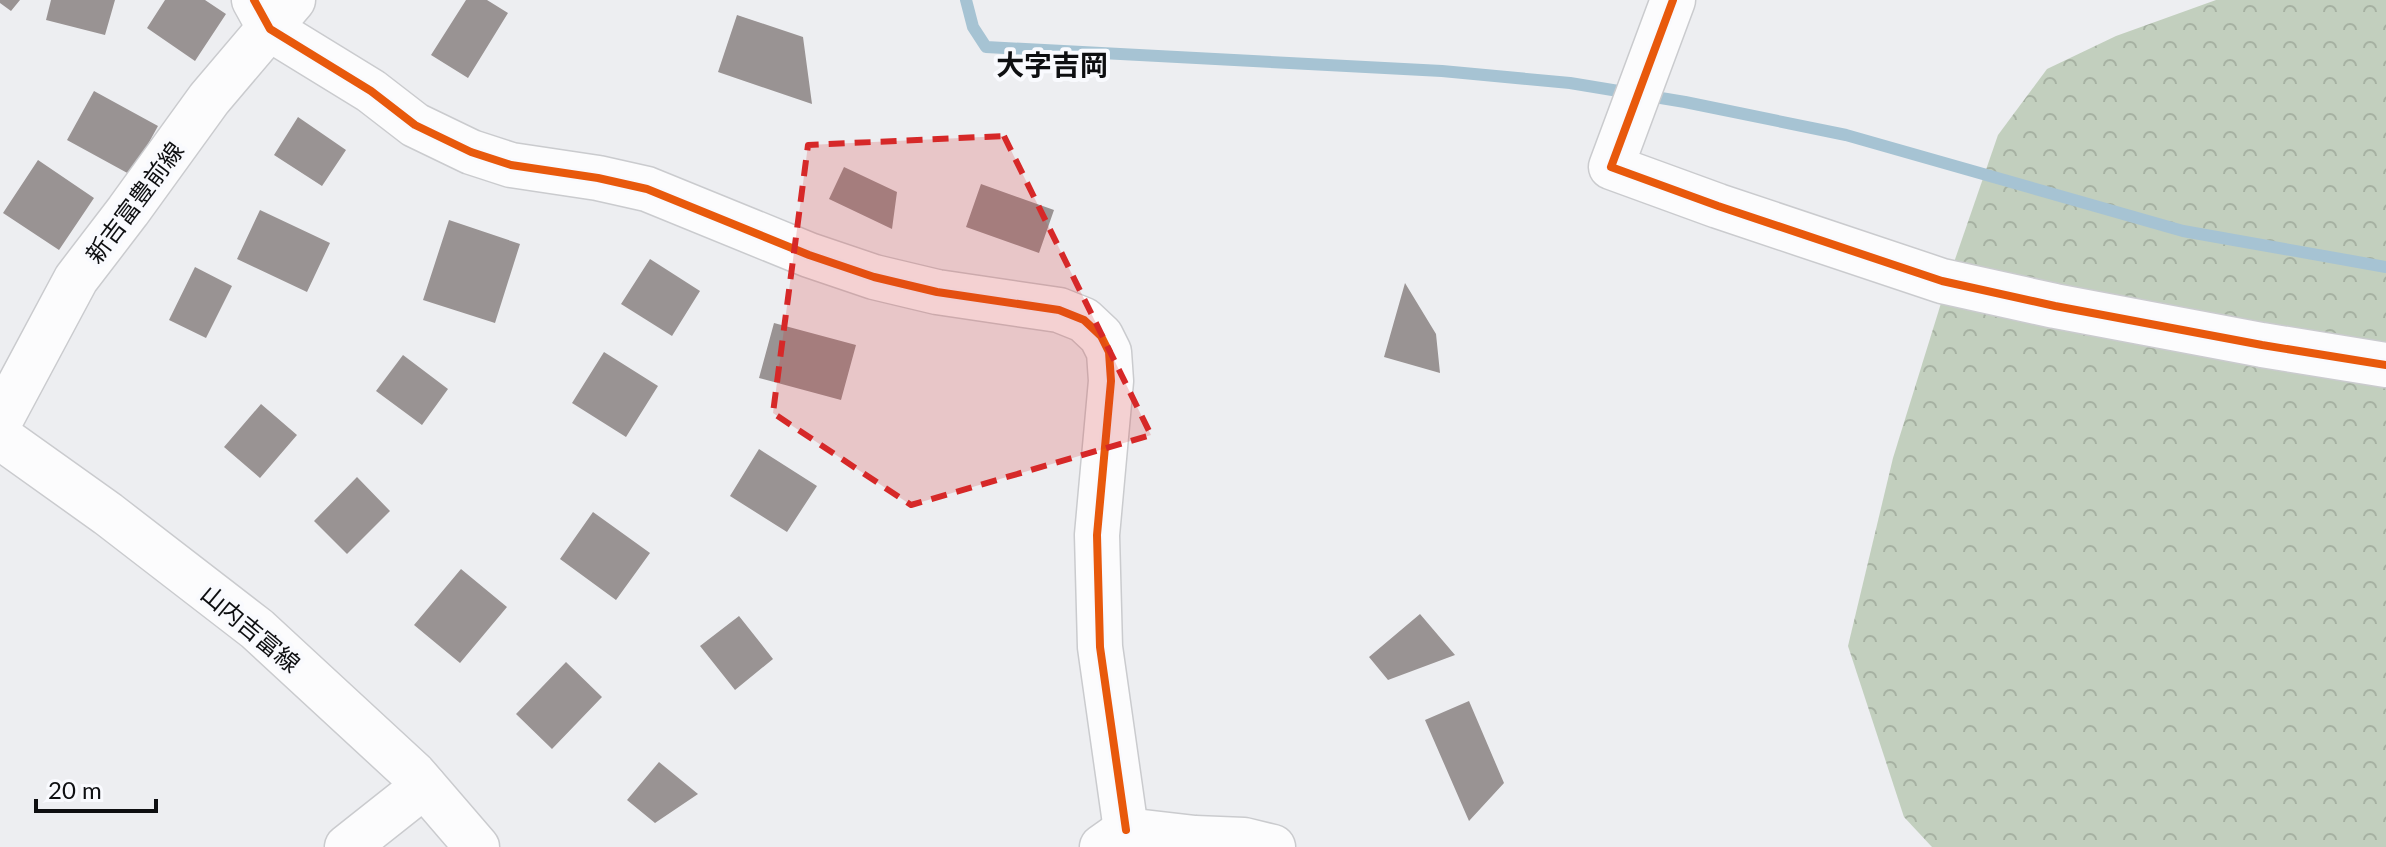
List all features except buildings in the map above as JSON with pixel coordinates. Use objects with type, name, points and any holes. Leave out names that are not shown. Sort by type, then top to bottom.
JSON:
[{"type":"street","points":[[1673,0],[1611,167],[1942,281],[2174,329],[2386,365]]},
{"type":"street","points":[[273,10],[415,125],[471,152],[511,165],[647,189],[809,255],[874,277],[937,292],[1059,310],[1084,320],[1101,336],[1109,352],[1111,381],[1097,535],[1100,647],[1114,838],[1244,840],[1273,847]]},
{"type":"street","name":"新吉富豊前線","points":[[0,421],[76,279],[273,10]]},
{"type":"street","name":"山内吉富線","points":[[0,437],[108,514],[257,629],[414,774],[477,847]]},
{"type":"street","points":[[347,847],[424,786]]},
{"type":"highlighted area","points":[[1004,136],[1151,435],[911,505],[773,413],[808,145]]},
{"type":"green space","points":[[2216,0],[2386,0],[2386,847],[1932,847],[1904,817],[1848,646],[1893,458],[1951,271],[1998,135],[2047,69],[2116,36]]},
{"type":"waterway","points":[[966,0],[973,27],[986,47],[1442,71],[1570,83],[1685,102],[1846,135],[2183,231],[2386,267]]},
{"type":"cycle path","points":[[254,0],[270,29],[371,91],[415,125],[471,152],[511,165],[647,189],[809,255],[874,277],[937,292],[1059,310],[1084,320],[1101,336],[1109,352],[1111,381],[1097,535],[1100,647],[1126,830]]},
{"type":"cycle path","points":[[1673,0],[1611,167],[1942,281],[2055,306],[2386,365]]},
{"type":"district","name":"大字吉岡","points":[[1052,64]]}]
